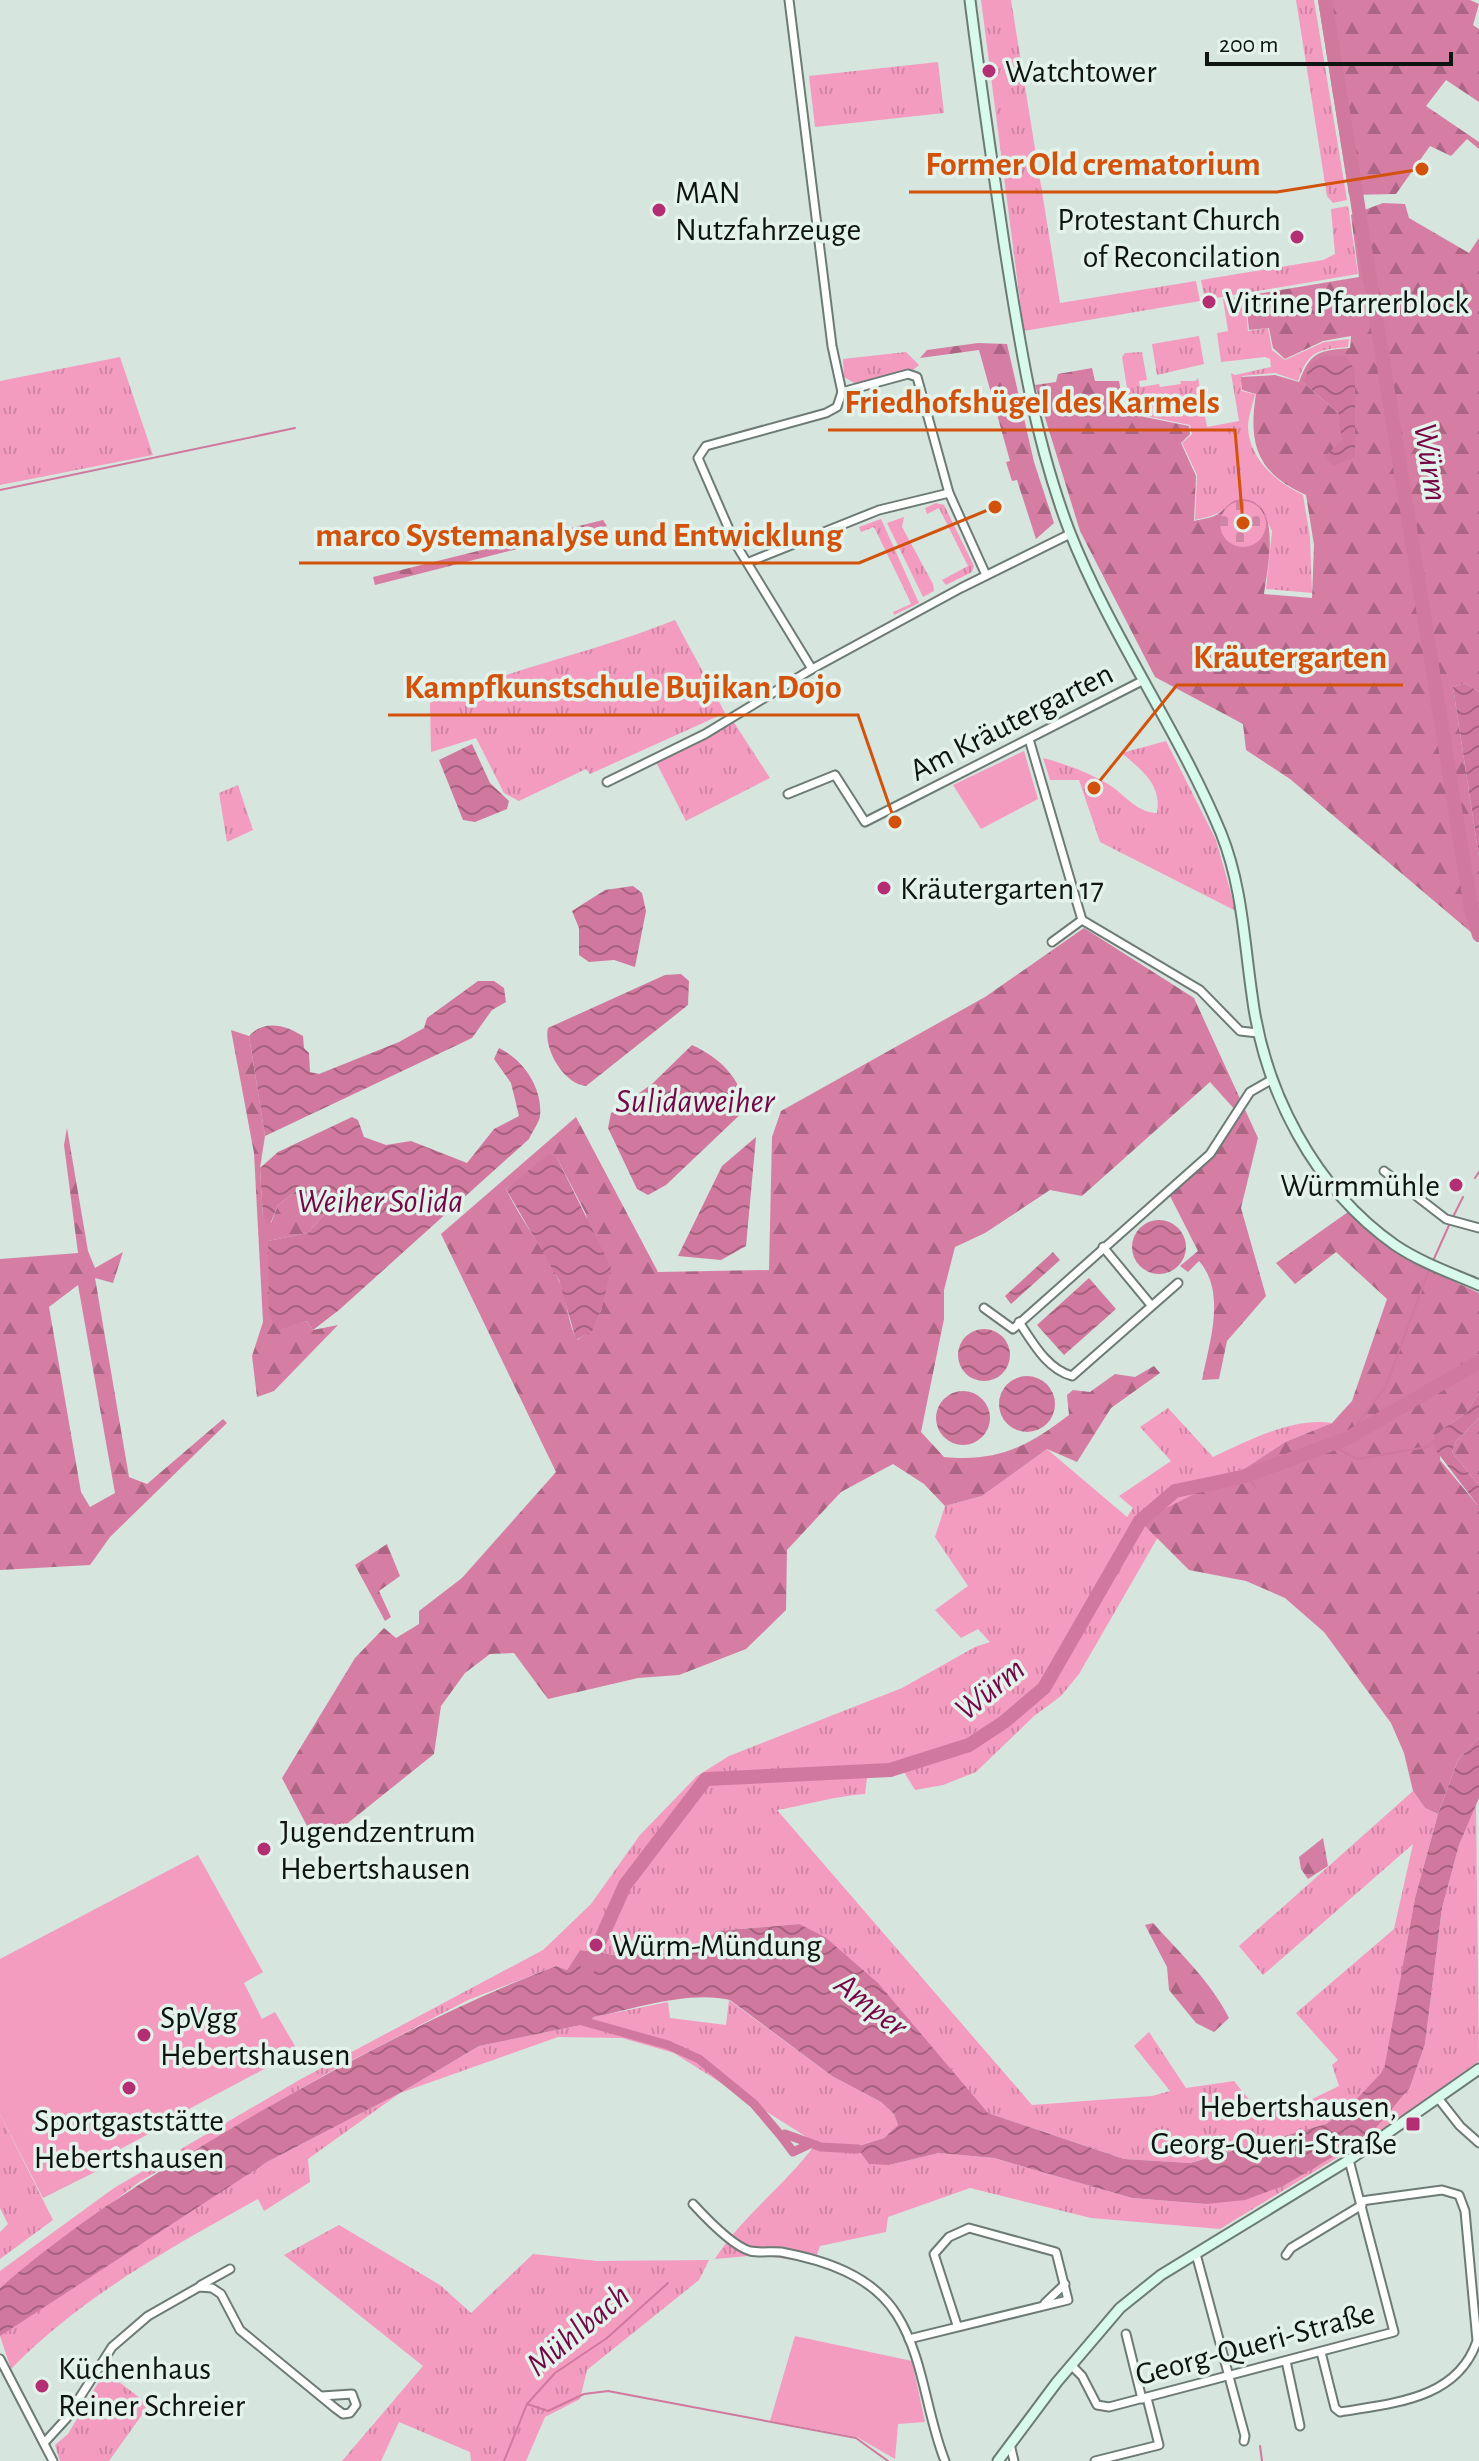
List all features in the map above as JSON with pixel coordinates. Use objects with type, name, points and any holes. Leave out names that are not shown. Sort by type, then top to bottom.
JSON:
[{"type":"main road","points":[[970,0],[1018,335],[1045,458],[1070,534],[1210,809],[1230,857],[1242,907],[1258,1033],[1271,1080],[1302,1141],[1352,1209],[1398,1247],[1479,1285]]},
{"type":"main road","points":[[998,2461],[1071,2365],[1120,2308],[1196,2254],[1349,2160],[1479,2069]]},
{"type":"street","points":[[789,0],[832,346],[842,392],[837,407],[826,413],[706,446],[700,451],[698,464],[722,519],[812,669]]},
{"type":"street","points":[[842,392],[908,374],[917,377],[949,493],[986,575]]},
{"type":"street","points":[[749,562],[862,516],[949,493]]},
{"type":"street","points":[[607,782],[705,734],[812,669],[986,575],[1070,534]]},
{"type":"street","name":"Am Kräutergarten","points":[[788,794],[835,775],[865,822],[1144,680]]},
{"type":"street","points":[[1029,739],[1082,920],[1200,990],[1240,1031],[1258,1033]]},
{"type":"street","points":[[1052,942],[1082,920]]},
{"type":"street","points":[[984,1308],[1013,1329],[1210,1154],[1250,1092],[1271,1080]]},
{"type":"street","points":[[1384,1171],[1446,1219],[1479,1228]]},
{"type":"street","points":[[1103,1247],[1151,1305]]},
{"type":"street","points":[[1019,1322],[1047,1359],[1060,1372],[1072,1376],[1178,1283]]},
{"type":"street","points":[[1438,2098],[1460,2126],[1479,2143]]},
{"type":"street","name":"Georg-Queri-Straße","points":[[1071,2365],[1082,2376],[1097,2405],[1109,2407],[1390,2335],[1396,2328],[1349,2160]]},
{"type":"street","points":[[1286,2255],[1291,2248],[1362,2203],[1442,2190],[1459,2195],[1465,2211],[1477,2341],[1458,2371],[1430,2394],[1340,2412],[1335,2408],[1321,2352]]},
{"type":"street","points":[[693,2204],[748,2250],[779,2252],[817,2261],[860,2278],[891,2306],[909,2339],[935,2436],[945,2461]]},
{"type":"street","points":[[909,2339],[1068,2300],[1059,2257],[1053,2250],[969,2228],[949,2237],[934,2254],[957,2325]]},
{"type":"street","points":[[1196,2254],[1244,2441]]},
{"type":"street","points":[[44,2443],[66,2419],[112,2347],[148,2316],[230,2269]]},
{"type":"street","points":[[1044,2305],[1065,2284]]},
{"type":"street","points":[[199,2287],[212,2288],[221,2294],[240,2330],[322,2396]]},
{"type":"street","points":[[1095,2461],[1159,2445],[1126,2334]]},
{"type":"street","points":[[0,2359],[53,2461]]},
{"type":"street","points":[[1286,2361],[1300,2426]]},
{"type":"street","points":[[1010,2444],[1014,2461]]},
{"type":"green space","points":[[981,0],[1011,0],[1060,303],[1196,281],[1200,301],[1024,331]]},
{"type":"green space","points":[[1296,0],[1314,0],[1347,200],[1333,203],[1327,196]]},
{"type":"green space","points":[[1318,0],[1470,0],[1479,4],[1473,25],[1479,29],[1479,102],[1446,80],[1426,106],[1479,142],[1479,149],[1467,139],[1451,156],[1430,146],[1396,194],[1349,195]]},
{"type":"green space","points":[[938,62],[944,113],[815,127],[809,76]]},
{"type":"green space","points":[[1383,203],[1405,204],[1409,218],[1469,253],[1479,238],[1479,692],[1465,683],[1453,687],[1479,857],[1479,939],[1290,779],[1246,750],[1243,724],[1155,677],[1080,531],[1035,385],[1056,382],[1058,374],[1092,368],[1095,381],[1119,381],[1125,413],[1189,426],[1190,434],[1181,443],[1196,476],[1194,521],[1216,515],[1236,500],[1256,503],[1264,512],[1270,539],[1264,594],[1312,598],[1314,545],[1306,495],[1276,477],[1260,455],[1254,428],[1256,394],[1242,390],[1241,377],[1275,375],[1299,382],[1312,358],[1330,350],[1350,348],[1351,336],[1323,341],[1285,359],[1273,348],[1269,328],[1249,330],[1247,311],[1232,298],[1359,277],[1351,215]],"holes":[[[1355,371],[1349,460],[1338,413],[1304,383]]]},
{"type":"green space","points":[[1348,206],[1358,274],[1205,300],[1201,280],[1323,260],[1335,254],[1331,209]]},
{"type":"green space","points":[[1231,298],[1246,311],[1248,331],[1268,328],[1272,350],[1285,360],[1324,342],[1349,339],[1348,347],[1321,351],[1310,357],[1298,381],[1275,373],[1242,376],[1241,391],[1255,394],[1248,427],[1253,449],[1274,477],[1303,495],[1310,537],[1312,593],[1266,589],[1272,531],[1258,504],[1234,501],[1216,514],[1195,520],[1197,475],[1182,443],[1192,434],[1190,425],[1131,413],[1122,357],[1125,353],[1142,352],[1147,380],[1139,381],[1140,387],[1181,384],[1180,381],[1195,381],[1198,378],[1207,427],[1239,421],[1231,373],[1235,375],[1271,367],[1270,359],[1265,357],[1221,362],[1217,333],[1228,331],[1223,299]]},
{"type":"green space","points":[[1199,336],[1204,364],[1157,375],[1152,344]]},
{"type":"green space","points":[[978,343],[1007,344],[1034,462],[1054,523],[1036,539],[1017,480],[1012,481],[1006,462],[1010,461],[979,350],[920,358],[927,350]]},
{"type":"green space","points":[[906,352],[919,365],[912,371],[856,384],[844,377],[843,359]]},
{"type":"green space","points":[[120,357],[153,455],[0,485],[0,381]]},
{"type":"green space","points":[[1243,501],[1259,508],[1266,524],[1259,540],[1243,547],[1227,540],[1220,524],[1227,508]]},
{"type":"green space","points":[[936,503],[944,505],[974,566],[972,572],[946,585],[942,580],[968,566],[939,508],[927,514],[925,508]]},
{"type":"green space","points":[[904,517],[902,527],[933,584],[934,591],[923,597],[887,523]]},
{"type":"green space","points":[[881,519],[919,603],[894,615],[893,612],[911,604],[874,527],[861,532],[859,527]]},
{"type":"green space","points":[[603,520],[607,526],[375,585],[373,577]]},
{"type":"green space","points":[[675,620],[725,713],[590,774],[586,769],[519,801],[504,793],[476,738],[431,752],[430,703],[490,680]]},
{"type":"green space","points":[[733,721],[770,778],[686,821],[655,760],[706,738]]},
{"type":"green space","points":[[1166,741],[1216,840],[1236,911],[1100,842],[1079,780],[1050,780],[1043,758],[1092,776],[1137,806],[1157,813],[1156,794],[1149,779],[1122,753]]},
{"type":"green space","points":[[1024,751],[1038,799],[981,829],[953,785]]},
{"type":"green space","points":[[238,785],[253,830],[227,842],[219,793]]},
{"type":"green space","points":[[1084,928],[1194,998],[1258,1138],[1241,1208],[1266,1296],[1227,1341],[1219,1379],[1202,1380],[1214,1319],[1212,1288],[1199,1261],[1188,1272],[1180,1266],[1198,1251],[1169,1194],[1210,1154],[1237,1112],[1210,1082],[1082,1196],[1050,1190],[985,1233],[955,1247],[944,1290],[944,1319],[921,1432],[944,1457],[980,1457],[1011,1450],[1039,1436],[1069,1415],[1067,1395],[1073,1390],[1090,1392],[1115,1374],[1135,1377],[1154,1366],[1160,1373],[1111,1408],[1077,1462],[1047,1449],[982,1496],[945,1506],[924,1484],[893,1464],[841,1492],[787,1550],[786,1610],[746,1649],[679,1675],[638,1678],[548,1699],[514,1653],[490,1654],[465,1673],[441,1706],[434,1754],[318,1847],[282,1778],[355,1658],[384,1628],[396,1638],[419,1624],[419,1611],[462,1578],[556,1472],[441,1234],[576,1117],[658,1272],[769,1270],[772,1137],[781,1111],[985,997]],"holes":[[[550,1154],[557,1158],[586,1214],[602,1308],[593,1329],[577,1340],[559,1281],[506,1189]]]},
{"type":"green space","points":[[231,1030],[249,1036],[265,1136],[260,1168],[263,1218],[271,1223],[278,1205],[296,1191],[319,1199],[324,1215],[308,1233],[268,1241],[278,1329],[307,1321],[313,1330],[338,1325],[274,1391],[257,1397],[252,1356],[263,1322],[254,1153]]},
{"type":"green space","points":[[67,1128],[88,1251],[95,1268],[123,1252],[113,1283],[95,1278],[129,1477],[147,1484],[223,1419],[227,1423],[110,1537],[90,1565],[0,1570],[0,1259],[78,1253],[64,1145]],"holes":[[[78,1285],[115,1493],[90,1507],[81,1492],[49,1307]]]},
{"type":"green space","points":[[1348,1212],[1417,1264],[1479,1293],[1479,1393],[1466,1413],[1441,1430],[1440,1460],[1479,1507],[1479,1738],[1458,1760],[1438,1814],[1425,1808],[1413,1791],[1404,1753],[1391,1723],[1324,1632],[1285,1598],[1246,1581],[1189,1570],[1140,1521],[1244,1469],[1285,1442],[1332,1423],[1352,1401],[1387,1299],[1336,1252],[1295,1284],[1276,1263]]},
{"type":"green space","points":[[1168,1408],[1213,1457],[1286,1427],[1332,1423],[1285,1442],[1244,1469],[1141,1521],[1158,1537],[1079,1674],[1061,1696],[1034,1716],[976,1772],[943,1785],[915,1790],[901,1767],[868,1770],[865,1794],[777,1810],[1032,2105],[1152,2096],[1170,2091],[1134,2046],[1149,2032],[1186,2088],[1234,2081],[1260,2113],[1302,2104],[1339,2086],[1332,2065],[1338,2060],[1296,2013],[1394,1929],[1413,1844],[1263,1975],[1239,1946],[1413,1791],[1425,1808],[1438,1814],[1415,1898],[1385,2070],[1349,2107],[1326,2124],[1189,2163],[1124,2159],[988,2113],[799,1924],[717,1931],[694,1949],[622,1956],[580,1950],[567,1970],[556,1966],[468,2000],[335,2069],[139,2182],[0,2288],[0,2271],[114,2188],[301,2079],[543,1950],[591,1904],[640,1835],[697,1776],[729,1756],[902,1688],[975,1647],[990,1642],[978,1629],[961,1638],[935,1610],[968,1586],[935,1537],[945,1506],[982,1496],[1047,1449],[1127,1517],[1133,1508],[1119,1496],[1171,1461],[1140,1427]]},
{"type":"green space","points":[[1479,1418],[1479,1486],[1452,1452],[1456,1441]]},
{"type":"green space","points":[[387,1544],[400,1576],[379,1591],[391,1617],[385,1621],[355,1565]]},
{"type":"green space","points":[[1476,1804],[1479,2061],[1384,2129],[1220,2229],[1091,2218],[970,2188],[888,2217],[886,2232],[820,2246],[814,2263],[759,2255],[715,2259],[738,2228],[792,2173],[816,2143],[674,2053],[622,2038],[558,2037],[400,2093],[479,2046],[586,2024],[594,2017],[668,2002],[670,2018],[726,2025],[729,2000],[832,2076],[881,2102],[894,2114],[898,2125],[884,2138],[859,2146],[889,2165],[939,2153],[994,2158],[1132,2198],[1206,2204],[1410,2087],[1425,2044],[1442,1908],[1459,1845]]},
{"type":"green space","points":[[1323,1838],[1328,1866],[1308,1879],[1301,1869],[1299,1857]]},
{"type":"green space","name":"SpVgg Hebertshausen","points":[[198,1855],[263,1972],[244,1983],[262,2019],[275,2012],[298,2051],[157,2126],[158,2129],[94,2163],[97,2171],[43,2198],[0,2114],[0,1959]]},
{"type":"green space","points":[[1153,1923],[1222,2005],[1229,2018],[1214,2032],[1196,2023],[1169,1990],[1167,1967],[1145,1925]]},
{"type":"green space","points":[[400,2093],[308,2159],[310,2182],[264,2211],[258,2199],[128,2275],[67,2319],[11,2369],[0,2336],[13,2324],[267,2162]]},
{"type":"green space","points":[[0,2114],[53,2220],[0,2259],[0,2232],[8,2224],[0,2208]]},
{"type":"green space","points":[[339,2225],[440,2285],[471,2313],[533,2254],[597,2261],[709,2260],[699,2280],[587,2370],[580,2399],[545,2417],[526,2461],[471,2461],[470,2452],[399,2422],[381,2461],[342,2461],[423,2366],[284,2255]]},
{"type":"green space","points":[[795,2336],[912,2361],[925,2422],[898,2424],[895,2459],[857,2437],[770,2421]]},
{"type":"green space","points":[[105,2371],[149,2405],[109,2461],[60,2461],[55,2445],[68,2434]]},
{"type":"water","points":[[1324,356],[1346,356],[1355,371],[1355,457],[1333,466],[1324,457],[1342,440],[1338,413],[1304,383],[1310,363]]},
{"type":"water","points":[[1465,683],[1479,692],[1479,857],[1453,687]]},
{"type":"water","points":[[472,744],[490,783],[509,801],[507,809],[475,822],[463,820],[439,760]]},
{"type":"water","points":[[633,886],[642,893],[646,911],[635,967],[614,960],[589,962],[579,955],[579,928],[572,911],[605,890]]},
{"type":"water","points":[[681,974],[689,981],[688,1005],[586,1086],[578,1084],[563,1072],[552,1055],[548,1028],[665,975]]},
{"type":"water","points":[[478,981],[494,981],[504,988],[506,1002],[492,1010],[472,1038],[265,1136],[249,1036],[255,1031],[261,1027],[275,1026],[303,1036],[304,1048],[309,1053],[310,1072],[319,1074],[399,1042],[424,1028],[427,1018]]},
{"type":"water","name":"Sulidaweiher","points":[[692,1045],[720,1063],[734,1078],[746,1109],[666,1185],[648,1195],[637,1189],[608,1128],[611,1113],[652,1084]]},
{"type":"water","name":"Weiher Solida","points":[[499,1048],[523,1067],[538,1095],[540,1116],[529,1139],[313,1330],[307,1321],[278,1330],[269,1315],[268,1241],[308,1233],[324,1215],[319,1199],[296,1191],[278,1205],[270,1224],[263,1218],[260,1168],[278,1152],[352,1117],[358,1120],[364,1137],[386,1145],[411,1141],[467,1163],[494,1129],[519,1116],[511,1083],[494,1059]]},
{"type":"water","points":[[756,1137],[746,1246],[721,1260],[678,1256],[722,1166]]},
{"type":"water","points":[[550,1153],[557,1158],[611,1267],[602,1308],[593,1330],[576,1340],[559,1280],[506,1189]]},
{"type":"water","points":[[1159,1220],[1178,1228],[1186,1247],[1178,1266],[1159,1274],[1140,1266],[1132,1247],[1140,1228]]},
{"type":"water","points":[[1053,1252],[1060,1260],[1011,1304],[1005,1296]]},
{"type":"water","points":[[1089,1278],[1116,1309],[1064,1355],[1037,1325]]},
{"type":"water","points":[[984,1329],[1002,1337],[1010,1355],[1002,1373],[984,1381],[966,1373],[958,1355],[966,1337]]},
{"type":"water","points":[[1027,1376],[1047,1384],[1055,1404],[1047,1424],[1027,1432],[1007,1424],[999,1404],[1007,1384]]},
{"type":"water","points":[[963,1391],[982,1399],[990,1418],[982,1437],[963,1445],[944,1437],[936,1418],[944,1399]]},
{"type":"water","points":[[1479,1393],[1479,1418],[1456,1441],[1452,1452],[1479,1486],[1479,1507],[1434,1448],[1435,1434],[1466,1413]]},
{"type":"water","name":"Amper","points":[[1479,1738],[1479,1798],[1459,1845],[1442,1908],[1425,2044],[1410,2087],[1370,2135],[1283,2186],[1245,2200],[1206,2204],[1132,2198],[994,2158],[939,2153],[889,2165],[869,2164],[859,2146],[884,2138],[898,2125],[894,2114],[881,2102],[832,2076],[730,2000],[697,1997],[644,2005],[594,2017],[586,2024],[479,2046],[400,2093],[267,2162],[0,2336],[0,2288],[62,2238],[124,2195],[256,2114],[403,2034],[556,1966],[567,1970],[580,1950],[622,1956],[665,1953],[694,1949],[717,1931],[799,1924],[825,1937],[878,1983],[988,2113],[1124,2159],[1190,2163],[1326,2124],[1349,2107],[1384,2070],[1415,1898],[1438,1814],[1458,1760]]},
{"type":"waterway","name":"Würm","points":[[1325,0],[1471,908],[1479,935]]},
{"type":"waterway","points":[[0,490],[295,428]]},
{"type":"waterway","points":[[1471,908],[1479,903]]},
{"type":"waterway","points":[[1475,1178],[1479,1172]]},
{"type":"waterway","points":[[1453,1217],[1463,1197]]},
{"type":"waterway","points":[[1433,1261],[1450,1223]]},
{"type":"waterway","points":[[1346,1439],[1386,1386],[1430,1267]]},
{"type":"waterway","name":"Würm","points":[[587,1970],[625,1885],[706,1779],[890,1770],[969,1745],[1004,1722],[1044,1688],[1140,1521],[1175,1491],[1242,1477],[1346,1439],[1479,1362]]},
{"type":"waterway","points":[[1331,1445],[1357,1459],[1427,1447],[1435,1441]]},
{"type":"waterway","points":[[1246,1475],[1256,1488]]},
{"type":"waterway","points":[[579,2020],[668,2045],[699,2059],[754,2104],[782,2137],[785,2134],[821,2147],[858,2149]]},
{"type":"waterway","points":[[782,2137],[793,2152],[808,2145]]},
{"type":"waterway","name":"Mühlbach","points":[[504,2461],[527,2404],[555,2373],[607,2338],[668,2283]]},
{"type":"waterway","points":[[527,2404],[548,2411],[584,2394],[608,2391],[856,2438],[888,2461]]},
{"type":"waterway","points":[[1260,2446],[1262,2461]]},
{"type":"place","name":"Watchtower","points":[[989,71]]},
{"type":"place","name":"Former Old crematorium","points":[[1422,169]]},
{"type":"place","name":"MAN Nutzfahrzeuge","points":[[659,210]]},
{"type":"place","name":"Protestant Church of Reconcilation","points":[[1297,237]]},
{"type":"place","name":"Vitrine Pfarrerblock","points":[[1209,302]]},
{"type":"place","name":"marco Systemanalyse und Entwicklung","points":[[995,507]]},
{"type":"place","name":"Friedhofshügel des Karmels","points":[[1243,523]]},
{"type":"place","name":"Kräutergarten","points":[[1094,788]]},
{"type":"place","name":"Kampfkunstschule Bujikan Dojo","points":[[895,822]]},
{"type":"place","name":"Kräutergarten 17","points":[[884,888]]},
{"type":"place","name":"Würmmühle","points":[[1456,1185]]},
{"type":"place","name":"Jugendzentrum Hebertshausen","points":[[264,1849]]},
{"type":"place","name":"Würm-Mündung","points":[[596,1945]]},
{"type":"place","name":"SpVgg Hebertshausen","points":[[144,2035]]},
{"type":"place","name":"Sportgaststätte Hebertshausen","points":[[129,2088]]},
{"type":"place","name":"Hebertshausen, Georg-Queri-Straße","points":[[1413,2124]]},
{"type":"place","name":"Küchenhaus Reiner Schreier","points":[[42,2386]]}]
